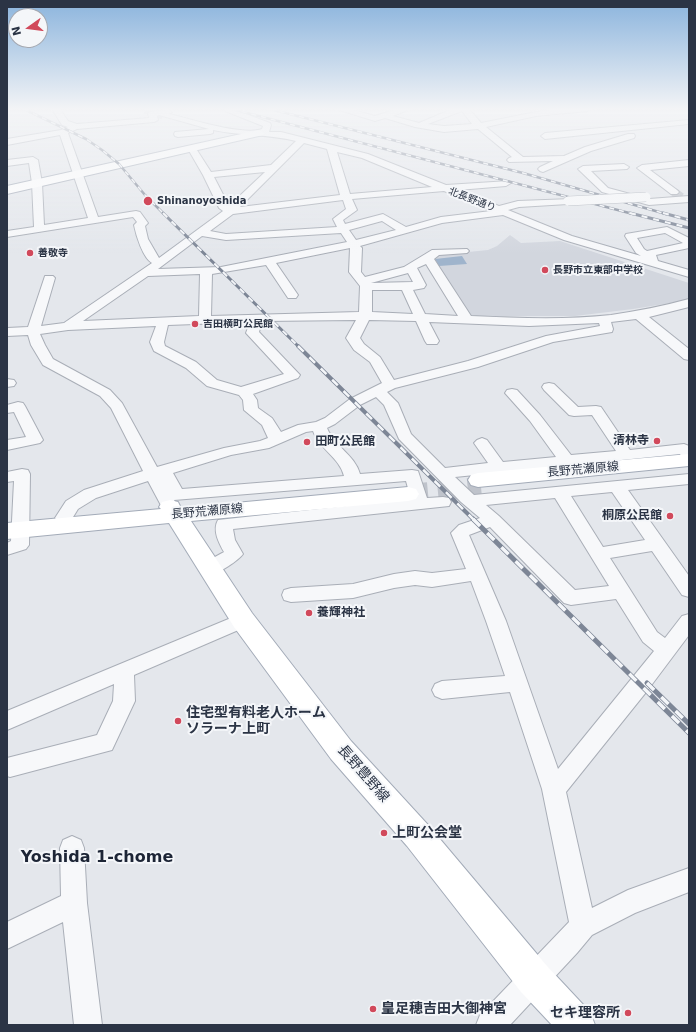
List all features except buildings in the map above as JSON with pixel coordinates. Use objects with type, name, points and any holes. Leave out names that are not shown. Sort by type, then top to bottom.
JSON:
[{"type":"main road","points":[[7,190],[153,157]]},
{"type":"main road","name":"長野荒瀬原線","points":[[477,489],[689,460]]},
{"type":"main road","name":"長野荒瀬原線","points":[[477,489],[689,467]]},
{"type":"main road","name":"長野荒瀬原線","points":[[13,527],[64,518],[412,495]]},
{"type":"main road","name":"長野荒瀬原線","points":[[13,527],[172,511]]},
{"type":"main road","name":"長野豊野線","points":[[172,511],[243,620],[341,750],[418,836],[534,980],[577,1025]]},
{"type":"street","points":[[72,157],[94,220]]},
{"type":"street","points":[[197,157],[208,175],[224,208],[230,210],[442,188],[480,182],[506,183]]},
{"type":"street","points":[[68,326],[201,233],[230,210],[284,157]]},
{"type":"street","points":[[334,157],[346,197],[352,210],[338,219],[356,248],[355,272],[365,284],[365,316],[361,324],[354,331],[353,338],[360,347],[375,360],[384,388],[404,436],[442,473],[477,489],[560,492],[689,479]]},
{"type":"street","name":"北長野通り","points":[[368,157],[568,238],[689,274]]},
{"type":"street","points":[[513,157],[516,160],[569,158]]},
{"type":"street","points":[[656,157],[666,166]]},
{"type":"street","points":[[569,158],[576,166],[583,169],[605,190],[649,202],[682,194]]},
{"type":"street","points":[[543,170],[569,158]]},
{"type":"street","points":[[653,189],[642,168],[689,162]]},
{"type":"street","points":[[583,169],[627,166]]},
{"type":"street","points":[[9,167],[34,168],[37,183],[39,229]]},
{"type":"street","points":[[208,175],[273,168]]},
{"type":"street","points":[[615,193],[653,189],[682,194]]},
{"type":"street","points":[[145,273],[206,272],[221,270],[354,244],[441,220],[501,211],[518,204],[568,201],[653,189],[682,194]]},
{"type":"street","points":[[251,208],[268,234],[280,258]]},
{"type":"street","points":[[7,234],[136,214],[143,223],[139,225],[143,239],[154,260],[161,262]]},
{"type":"street","points":[[201,233],[226,237],[343,229],[383,217],[405,231]]},
{"type":"street","points":[[654,263],[651,257],[640,251],[630,236],[667,230],[689,242]]},
{"type":"street","points":[[647,254],[689,245]]},
{"type":"street","points":[[365,284],[411,267],[436,252],[463,251]]},
{"type":"street","points":[[428,258],[466,319]]},
{"type":"street","points":[[269,261],[292,295]]},
{"type":"street","points":[[365,284],[406,287],[420,285],[411,267]]},
{"type":"street","points":[[205,320],[206,272]]},
{"type":"street","points":[[49,278],[33,331],[38,345],[48,362],[105,393],[117,406],[158,472],[177,495],[412,475],[412,495]]},
{"type":"street","points":[[406,287],[432,341]]},
{"type":"street","points":[[7,332],[33,331],[68,326],[205,320],[365,316],[552,322],[639,315],[666,310],[689,303]]},
{"type":"street","points":[[639,315],[689,356]]},
{"type":"street","points":[[163,322],[157,342],[159,348],[191,365],[212,383],[244,392],[293,375],[252,333],[257,319]]},
{"type":"street","points":[[64,518],[72,505],[90,494],[229,451],[264,445],[303,428],[319,426],[330,421],[351,405],[384,388],[480,362],[551,339],[607,329],[604,319]]},
{"type":"street","points":[[549,388],[574,412],[596,410],[626,455]]},
{"type":"street","points":[[244,392],[250,400],[251,410],[265,418],[269,423],[276,439]]},
{"type":"street","points":[[512,393],[535,418],[567,461]]},
{"type":"street","points":[[7,409],[18,406],[35,440],[7,445]]},
{"type":"street","points":[[319,426],[323,438],[350,467],[353,480]]},
{"type":"street","points":[[482,443],[499,467]]},
{"type":"street","points":[[442,473],[684,449],[689,456]]},
{"type":"street","points":[[158,472],[172,511]]},
{"type":"street","points":[[7,477],[22,474],[13,527],[20,544],[7,549]]},
{"type":"street","points":[[617,487],[689,590]]},
{"type":"street","points":[[477,489],[493,520],[571,598],[621,590]]},
{"type":"street","points":[[560,492],[650,637],[666,649]]},
{"type":"street","points":[[210,568],[234,554],[226,540],[224,524],[412,495],[443,502]]},
{"type":"street","points":[[493,520],[465,529],[460,533],[496,621],[554,789],[582,926]]},
{"type":"street","points":[[598,554],[657,544]]},
{"type":"street","points":[[291,595],[353,590],[416,578],[432,580],[476,574]]},
{"type":"street","points":[[8,715],[124,671],[243,620]]},
{"type":"street","points":[[554,789],[564,779],[614,715],[640,685],[689,620]]},
{"type":"street","points":[[10,767],[104,743],[124,701],[124,671]]},
{"type":"street","points":[[442,690],[517,683]]},
{"type":"street","points":[[72,848],[74,903],[88,1025]]},
{"type":"street","points":[[490,1025],[568,944],[582,926],[628,903],[689,880]]},
{"type":"street","points":[[7,936],[74,903]]},
{"type":"shaded area","name":"長野市立東部中学校","points":[[510,235],[521,243],[560,241],[689,283],[689,300],[575,316],[469,316],[431,256],[438,253],[488,250],[497,246]]},
{"type":"water","points":[[462,256],[467,264],[439,266],[435,259]]},
{"type":"tunnel","points":[[674,192],[682,198]]},
{"type":"tunnel","points":[[408,494],[481,487]]},
{"type":"railway","points":[[111,157],[119,164],[145,195],[163,213]]},
{"type":"railway","points":[[416,157],[633,214]]},
{"type":"railway","points":[[460,157],[523,173],[666,214]]},
{"type":"railway","points":[[163,213],[299,347]]},
{"type":"railway","points":[[630,213],[689,228]]},
{"type":"railway","points":[[663,213],[689,220]]},
{"type":"railway","points":[[298,346],[474,520]]},
{"type":"railway","points":[[473,519],[689,733]]},
{"type":"railway","points":[[647,683],[689,724]]},
{"type":"place","name":"Shinanoyoshida","points":[[148,201]]},
{"type":"place","name":"善敬寺","points":[[30,253]]},
{"type":"place","name":"長野市立東部中学校","points":[[545,270]]},
{"type":"place","name":"吉田横町公民館","points":[[195,324]]},
{"type":"place","name":"清林寺","points":[[657,441]]},
{"type":"place","name":"田町公民館","points":[[307,442]]},
{"type":"place","name":"桐原公民館","points":[[670,516]]},
{"type":"place","name":"養輝神社","points":[[309,613]]},
{"type":"place","name":"住宅型有料老人ホーム ソラーナ上町","points":[[178,721]]},
{"type":"place","name":"上町公会堂","points":[[384,833]]},
{"type":"place","name":"皇足穂吉田大御神宮","points":[[373,1009]]},
{"type":"place","name":"セキ理容所","points":[[628,1013]]},
{"type":"district","name":"Yoshida 1-chome","points":[[97,858]]}]
